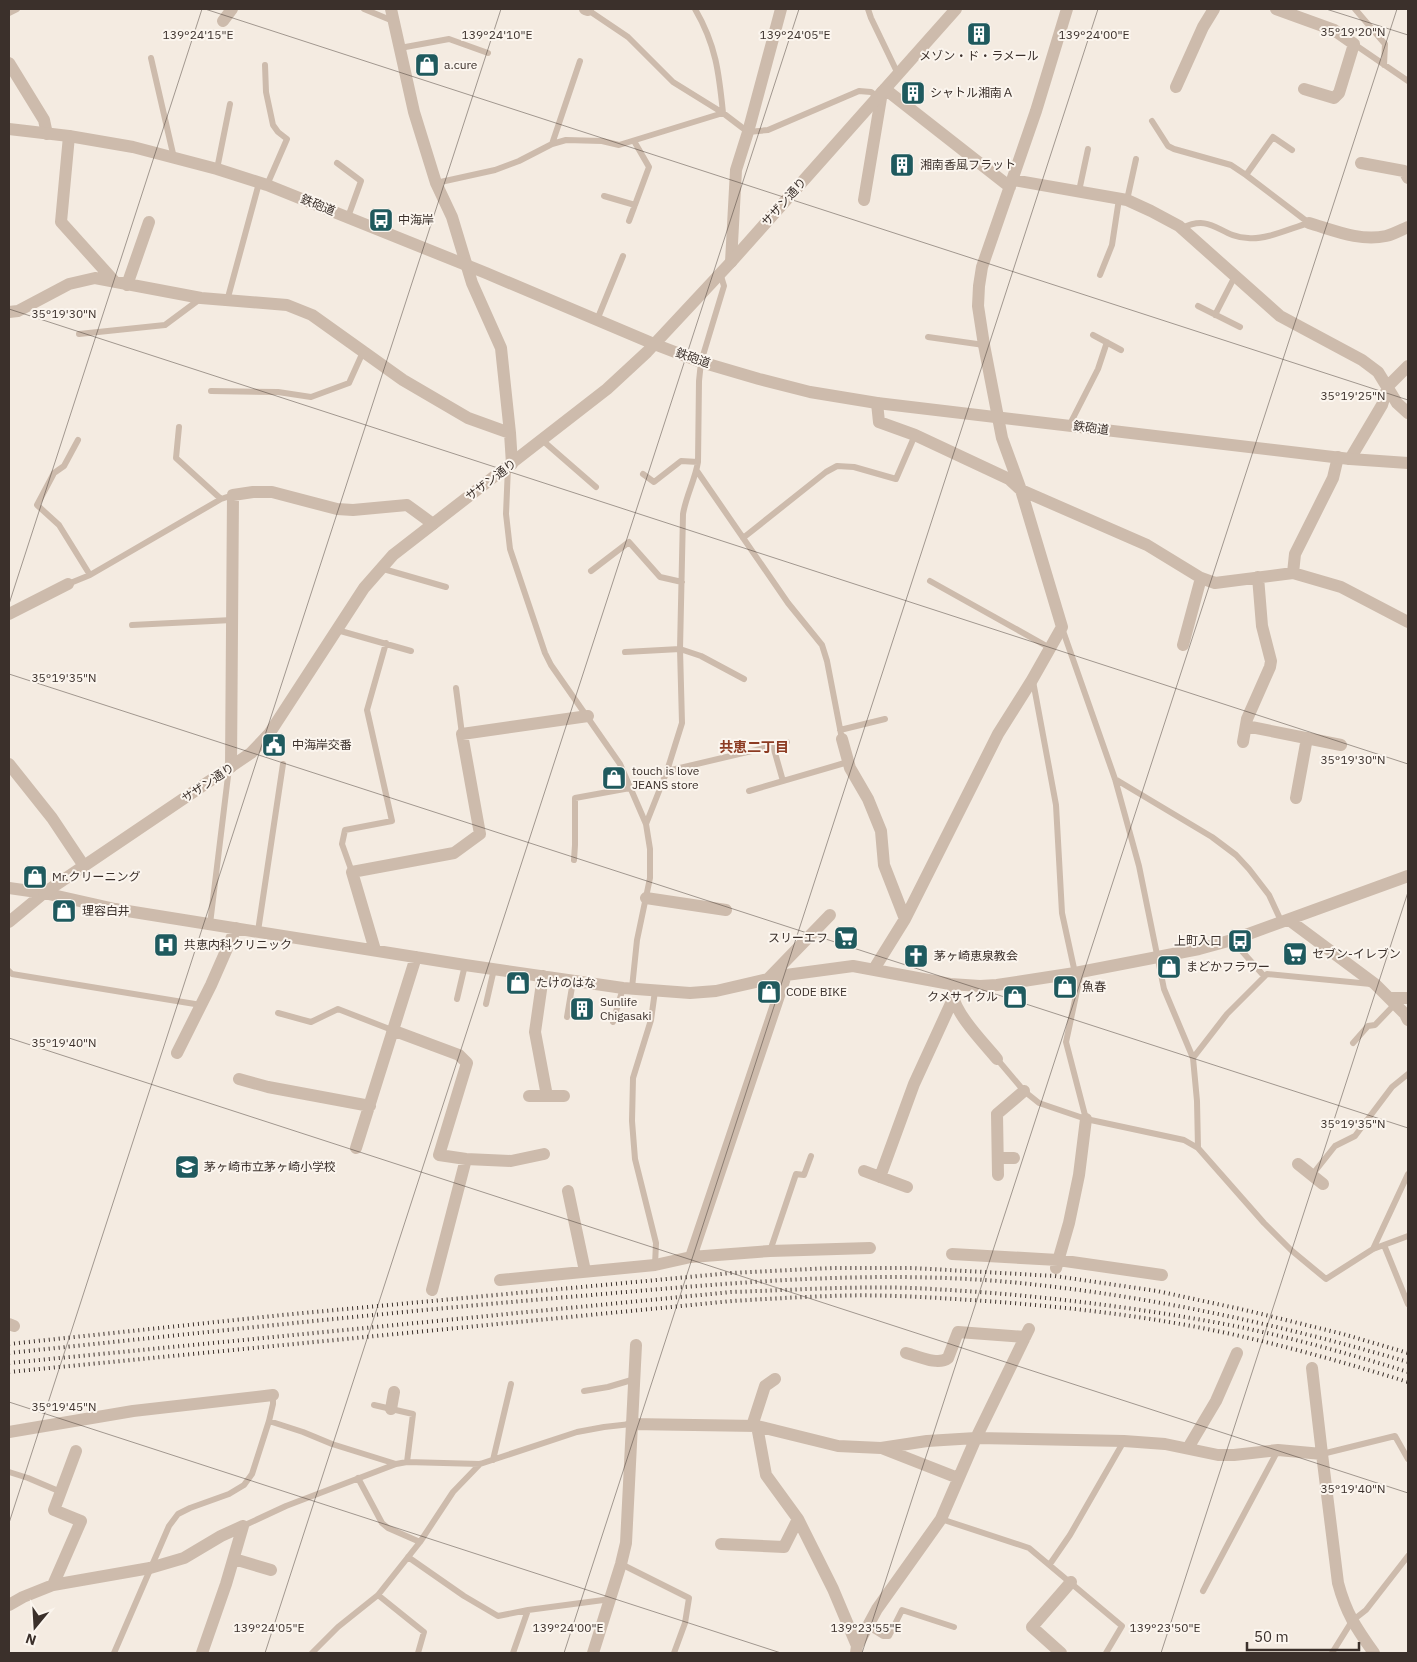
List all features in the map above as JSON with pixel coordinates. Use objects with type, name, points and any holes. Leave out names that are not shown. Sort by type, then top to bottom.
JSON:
[{"type":"street","points":[[223,21],[232,9]]},
{"type":"street","points":[[390,9],[414,112],[436,183],[452,217],[472,283],[502,348],[510,433],[510,465]]},
{"type":"street","points":[[731,262],[736,170],[781,9]]},
{"type":"street","name":"サザン通り","points":[[9,922],[84,866],[251,753],[269,734],[364,588],[380,568],[393,555],[607,389],[654,344],[731,262],[956,9]]},
{"type":"street","points":[[874,969],[905,920],[982,763],[1062,627],[1002,438],[978,306],[982,267],[1012,184],[1067,9]]},
{"type":"street","points":[[1176,87],[1203,27],[1214,9]]},
{"type":"street","points":[[1276,9],[1334,30],[1354,44],[1339,93],[1334,98],[1304,89]]},
{"type":"street","points":[[9,63],[44,120],[47,134]]},
{"type":"street","points":[[864,200],[882,93],[1012,184],[1079,192],[1123,200],[1151,211],[1181,228],[1280,316],[1362,360],[1378,372],[1397,403],[1408,413]]},
{"type":"street","name":"鉄砲道","points":[[9,129],[69,136],[133,147],[217,169],[263,184],[468,265],[701,362],[810,392],[877,404],[1344,458],[1408,463]]},
{"type":"street","points":[[69,136],[61,222],[121,284]]},
{"type":"street","points":[[1361,163],[1404,171],[1408,178]]},
{"type":"street","points":[[121,284],[149,222]]},
{"type":"street","points":[[1308,223],[1347,234],[1368,237],[1386,236],[1406,230]]},
{"type":"street","points":[[9,312],[18,311],[69,284],[96,278],[201,298],[287,305],[312,315],[403,380],[468,418],[510,433]]},
{"type":"street","points":[[1293,573],[1295,554],[1344,458],[1382,405],[1388,386],[1408,366]]},
{"type":"street","points":[[877,404],[879,422],[915,435],[1009,479],[1020,490],[1147,545],[1200,578],[1215,583],[1293,573],[1341,587],[1408,622]]},
{"type":"street","points":[[230,768],[232,620],[227,497],[253,492],[272,492],[338,509],[354,510],[407,505],[433,524]]},
{"type":"street","points":[[1183,646],[1200,578]]},
{"type":"street","points":[[1243,742],[1247,718],[1271,661],[1262,626],[1258,578]]},
{"type":"street","points":[[10,610],[68,584]]},
{"type":"street","points":[[375,950],[352,872],[454,853],[480,834],[462,734],[588,716]]},
{"type":"street","points":[[1246,726],[1341,745]]},
{"type":"street","points":[[841,735],[850,768],[868,799],[882,830],[884,864],[905,920]]},
{"type":"street","points":[[1296,798],[1307,738]]},
{"type":"street","points":[[9,764],[52,818],[84,866]]},
{"type":"street","points":[[9,888],[115,909],[466,965],[627,988],[690,993],[716,991],[786,975],[853,966],[950,984],[998,985],[1078,972],[1199,949],[1232,940],[1408,876]]},
{"type":"street","points":[[646,898],[726,910]]},
{"type":"street","points":[[767,979],[830,915]]},
{"type":"street","points":[[1285,922],[1375,984],[1405,1014],[1408,1020]]},
{"type":"street","points":[[177,1053],[236,928]]},
{"type":"street","points":[[356,1148],[416,957]]},
{"type":"street","points":[[691,1257],[786,975]]},
{"type":"street","points":[[543,976],[535,1032],[547,1096]]},
{"type":"street","points":[[950,984],[954,999],[970,1027],[997,1059]]},
{"type":"street","points":[[1392,1001],[1408,998]]},
{"type":"street","points":[[880,1177],[914,1084],[954,999]]},
{"type":"street","points":[[392,1030],[459,1055],[467,1063],[439,1155],[466,1159],[511,1161],[544,1154]]},
{"type":"street","points":[[239,1080],[370,1106]]},
{"type":"street","points":[[998,1175],[997,1114],[1024,1092]]},
{"type":"street","points":[[529,1096],[564,1096]]},
{"type":"street","points":[[1057,1264],[1069,1223],[1086,1119]]},
{"type":"street","points":[[998,1158],[1014,1158]]},
{"type":"street","points":[[432,1290],[466,1159]]},
{"type":"street","points":[[1298,1164],[1323,1184]]},
{"type":"street","points":[[864,1171],[907,1187]]},
{"type":"street","points":[[568,1191],[585,1271]]},
{"type":"street","points":[[500,1280],[655,1265],[691,1257],[770,1251],[870,1248]]},
{"type":"street","points":[[952,1254],[1162,1275]]},
{"type":"street","points":[[857,1650],[867,1626],[877,1609],[941,1519],[976,1438],[1027,1333],[958,1332],[948,1358],[939,1362],[906,1353]]},
{"type":"street","points":[[593,1653],[626,1543],[636,1345]]},
{"type":"street","points":[[1188,1448],[1216,1401],[1237,1353]]},
{"type":"street","points":[[1312,1368],[1338,1583],[1343,1602],[1352,1621],[1374,1653]]},
{"type":"street","points":[[774,1379],[765,1386],[754,1426],[766,1475],[798,1519],[833,1589],[857,1650]]},
{"type":"street","points":[[391,1410],[394,1392]]},
{"type":"street","points":[[9,1432],[133,1411],[273,1395]]},
{"type":"street","points":[[631,1424],[754,1426],[838,1446],[881,1448],[927,1441],[976,1438],[1124,1441],[1165,1444],[1218,1455],[1278,1450],[1322,1454]]},
{"type":"street","points":[[881,1448],[958,1478]]},
{"type":"street","points":[[52,1585],[81,1521],[54,1510],[76,1451]]},
{"type":"street","points":[[721,1544],[784,1547],[798,1519]]},
{"type":"street","points":[[9,1605],[52,1585],[150,1568],[184,1558],[242,1526]]},
{"type":"street","points":[[202,1653],[234,1559],[242,1526]]},
{"type":"street","points":[[234,1559],[271,1570]]},
{"type":"street","points":[[1061,1653],[1032,1627],[1071,1582]]},
{"type":"lane","points":[[9,14],[17,9]]},
{"type":"lane","points":[[364,9],[394,22]]},
{"type":"lane","points":[[695,9],[710,38],[718,68],[723,113]]},
{"type":"lane","points":[[868,9],[898,74]]},
{"type":"lane","points":[[1355,9],[1384,44],[1384,65]]},
{"type":"lane","points":[[587,10],[628,37],[673,82],[723,113],[748,132],[768,130],[859,91],[882,93]]},
{"type":"lane","points":[[400,48],[449,39],[488,53]]},
{"type":"lane","points":[[1354,44],[1408,81]]},
{"type":"lane","points":[[151,58],[174,158]]},
{"type":"lane","points":[[552,144],[580,61]]},
{"type":"lane","points":[[228,301],[263,184],[288,139],[278,132],[273,125],[266,92],[265,65]]},
{"type":"lane","points":[[217,169],[230,104]]},
{"type":"lane","points":[[436,183],[495,170],[552,144],[566,140],[619,144],[723,113]]},
{"type":"lane","points":[[1152,121],[1168,146],[1231,166],[1246,175],[1308,223]]},
{"type":"lane","points":[[1246,175],[1273,137],[1292,150]]},
{"type":"lane","points":[[629,221],[649,167],[634,141]]},
{"type":"lane","points":[[1079,192],[1088,149]]},
{"type":"lane","points":[[1100,275],[1112,244],[1136,159]]},
{"type":"lane","points":[[337,163],[361,181],[348,218]]},
{"type":"lane","points":[[604,196],[635,204]]},
{"type":"lane","points":[[1181,228],[1193,222],[1201,222],[1210,224],[1233,235],[1258,238],[1308,223]]},
{"type":"lane","points":[[597,320],[623,256]]},
{"type":"lane","points":[[646,824],[667,771],[682,723],[680,649],[684,514],[686,501],[697,471],[701,362],[724,286],[720,273]]},
{"type":"lane","points":[[1215,315],[1235,276]]},
{"type":"lane","points":[[79,334],[165,325],[201,298]]},
{"type":"lane","points":[[1198,306],[1240,327]]},
{"type":"lane","points":[[1093,335],[1121,350]]},
{"type":"lane","points":[[928,337],[984,345]]},
{"type":"lane","points":[[1069,426],[1098,369],[1107,342]]},
{"type":"lane","points":[[211,391],[278,392],[311,397],[349,383],[364,352]]},
{"type":"lane","points":[[68,584],[90,575],[227,497],[176,458],[179,427]]},
{"type":"lane","points":[[743,538],[826,472],[837,466],[854,467],[896,479],[915,435]]},
{"type":"lane","points":[[78,440],[64,466],[54,473],[37,505],[59,525],[90,575]]},
{"type":"lane","points":[[542,440],[596,487]]},
{"type":"lane","points":[[643,474],[654,482],[681,460],[698,462]]},
{"type":"lane","points":[[510,465],[506,514],[510,549],[545,653],[620,764],[646,824],[650,849],[650,878],[627,988],[613,1022]]},
{"type":"lane","points":[[697,471],[788,603],[822,645],[827,661],[841,735],[885,719]]},
{"type":"lane","points":[[591,571],[629,542],[660,578],[682,582]]},
{"type":"lane","points":[[380,568],[446,587]]},
{"type":"lane","points":[[930,581],[1050,648]]},
{"type":"lane","points":[[132,625],[232,620]]},
{"type":"lane","points":[[1062,627],[1115,779],[1139,866],[1164,989],[1193,1058],[1197,1101],[1198,1148]]},
{"type":"lane","points":[[337,630],[411,650]]},
{"type":"lane","points":[[352,872],[342,844],[345,830],[392,821],[367,710],[386,643]]},
{"type":"lane","points":[[625,652],[680,649],[701,656],[744,679]]},
{"type":"lane","points":[[1032,680],[1056,805],[1062,913],[1078,972],[1066,1042],[1086,1119]]},
{"type":"lane","points":[[456,688],[462,734]]},
{"type":"lane","points":[[667,771],[787,742]]},
{"type":"lane","points":[[773,746],[783,781]]},
{"type":"lane","points":[[748,791],[848,762]]},
{"type":"lane","points":[[258,931],[283,764]]},
{"type":"lane","points":[[210,924],[230,768]]},
{"type":"lane","points":[[1115,779],[1212,837],[1236,855],[1249,869],[1285,922]]},
{"type":"lane","points":[[574,860],[575,798],[630,788]]},
{"type":"lane","points":[[1232,940],[1264,976]]},
{"type":"lane","points":[[457,999],[466,965]]},
{"type":"lane","points":[[486,1004],[494,969]]},
{"type":"lane","points":[[9,971],[12,974],[201,1005]]},
{"type":"lane","points":[[1193,1058],[1227,1014],[1267,974],[1375,984]]},
{"type":"lane","points":[[567,1017],[573,981]]},
{"type":"lane","points":[[655,991],[651,1020],[633,1078],[632,1122],[635,1158],[656,1243],[655,1265]]},
{"type":"lane","points":[[1352,1043],[1368,1026],[1375,1025],[1392,1001]]},
{"type":"lane","points":[[278,1013],[311,1022],[338,1009],[392,1030]]},
{"type":"lane","points":[[997,1059],[1024,1092],[1039,1103],[1086,1119],[1184,1140],[1198,1148],[1264,1223],[1326,1279],[1373,1250],[1408,1236]]},
{"type":"lane","points":[[1312,1175],[1335,1146],[1355,1136],[1392,1086],[1408,1074]]},
{"type":"lane","points":[[770,1251],[796,1174],[804,1175],[811,1156]]},
{"type":"lane","points":[[1373,1250],[1408,1174]]},
{"type":"lane","points":[[1384,1245],[1408,1304]]},
{"type":"lane","points":[[584,1391],[608,1387],[635,1379]]},
{"type":"lane","points":[[493,1460],[511,1384]]},
{"type":"lane","points":[[114,1653],[169,1526],[178,1514],[229,1494],[244,1485],[252,1474],[269,1421],[273,1395]]},
{"type":"lane","points":[[374,1406],[413,1414],[407,1462]]},
{"type":"lane","points":[[269,1421],[332,1444],[396,1464]]},
{"type":"lane","points":[[242,1526],[286,1506],[396,1464],[407,1462],[480,1464],[577,1432],[604,1426],[631,1424]]},
{"type":"lane","points":[[1322,1454],[1395,1436],[1408,1459]]},
{"type":"lane","points":[[1050,1564],[1070,1535],[1124,1441]]},
{"type":"lane","points":[[1204,1591],[1278,1450]]},
{"type":"lane","points":[[312,1653],[338,1627],[378,1596],[420,1542],[453,1492],[480,1464]]},
{"type":"lane","points":[[9,1472],[61,1492]]},
{"type":"lane","points":[[358,1478],[382,1523],[388,1528],[420,1542]]},
{"type":"lane","points":[[941,1519],[1029,1548],[1050,1564],[1122,1626],[1106,1653]]},
{"type":"lane","points":[[1332,1653],[1352,1621],[1371,1604],[1408,1556]]},
{"type":"lane","points":[[408,1557],[464,1596],[498,1616],[610,1599]]},
{"type":"lane","points":[[621,1564],[689,1598],[685,1623],[674,1653]]},
{"type":"lane","points":[[378,1596],[424,1632],[418,1653]]},
{"type":"lane","points":[[513,1653],[528,1610]]},
{"type":"lane","points":[[867,1626],[883,1636],[889,1636],[902,1610],[954,1627]]},
{"type":"railway","points":[[9,1344],[282,1315],[731,1273],[833,1268],[913,1268],[1055,1276],[1157,1291],[1343,1334],[1408,1353]]},
{"type":"railway","points":[[9,1353],[632,1291],[789,1280],[894,1277],[998,1281],[1102,1293],[1256,1322],[1408,1362]]},
{"type":"railway","points":[[9,1363],[731,1292],[913,1288],[1036,1297],[1159,1313],[1240,1327],[1283,1337],[1346,1353],[1408,1372]]},
{"type":"railway","points":[[9,1372],[732,1301],[866,1295],[1005,1302],[1140,1317],[1261,1341],[1408,1382]]},
{"type":"place","name":"メゾン・ド・ラメール","points":[[979,34]]},
{"type":"place","name":"a.cure","points":[[427,65]]},
{"type":"place","name":"シャトル湘南Ａ","points":[[913,93]]},
{"type":"place","name":"湘南香風フラット","points":[[902,165]]},
{"type":"place","name":"中海岸","points":[[381,220]]},
{"type":"place","name":"中海岸交番","points":[[274,745]]},
{"type":"place","name":"touch is love JEANS store","points":[[614,778]]},
{"type":"place","name":"Mr.クリーニング","points":[[35,877]]},
{"type":"place","name":"理容白井","points":[[64,911]]},
{"type":"place","name":"スリーエフ","points":[[846,938]]},
{"type":"place","name":"上町入口","points":[[1240,941]]},
{"type":"place","name":"共恵内科クリニック","points":[[166,945]]},
{"type":"place","name":"セブン-イレブン","points":[[1295,954]]},
{"type":"place","name":"茅ヶ崎恵泉教会","points":[[916,956]]},
{"type":"place","name":"まどかフラワー","points":[[1169,967]]},
{"type":"place","name":"たけのはな","points":[[518,983]]},
{"type":"place","name":"魚春","points":[[1065,987]]},
{"type":"place","name":"CODE BIKE","points":[[769,992]]},
{"type":"place","name":"クメサイクル","points":[[1015,997]]},
{"type":"place","name":"Sunlife Chigasaki","points":[[582,1009]]},
{"type":"place","name":"茅ヶ崎市立茅ヶ崎小学校","points":[[187,1167]]},
{"type":"district","name":"共恵二丁目","points":[[754,747]]}]
